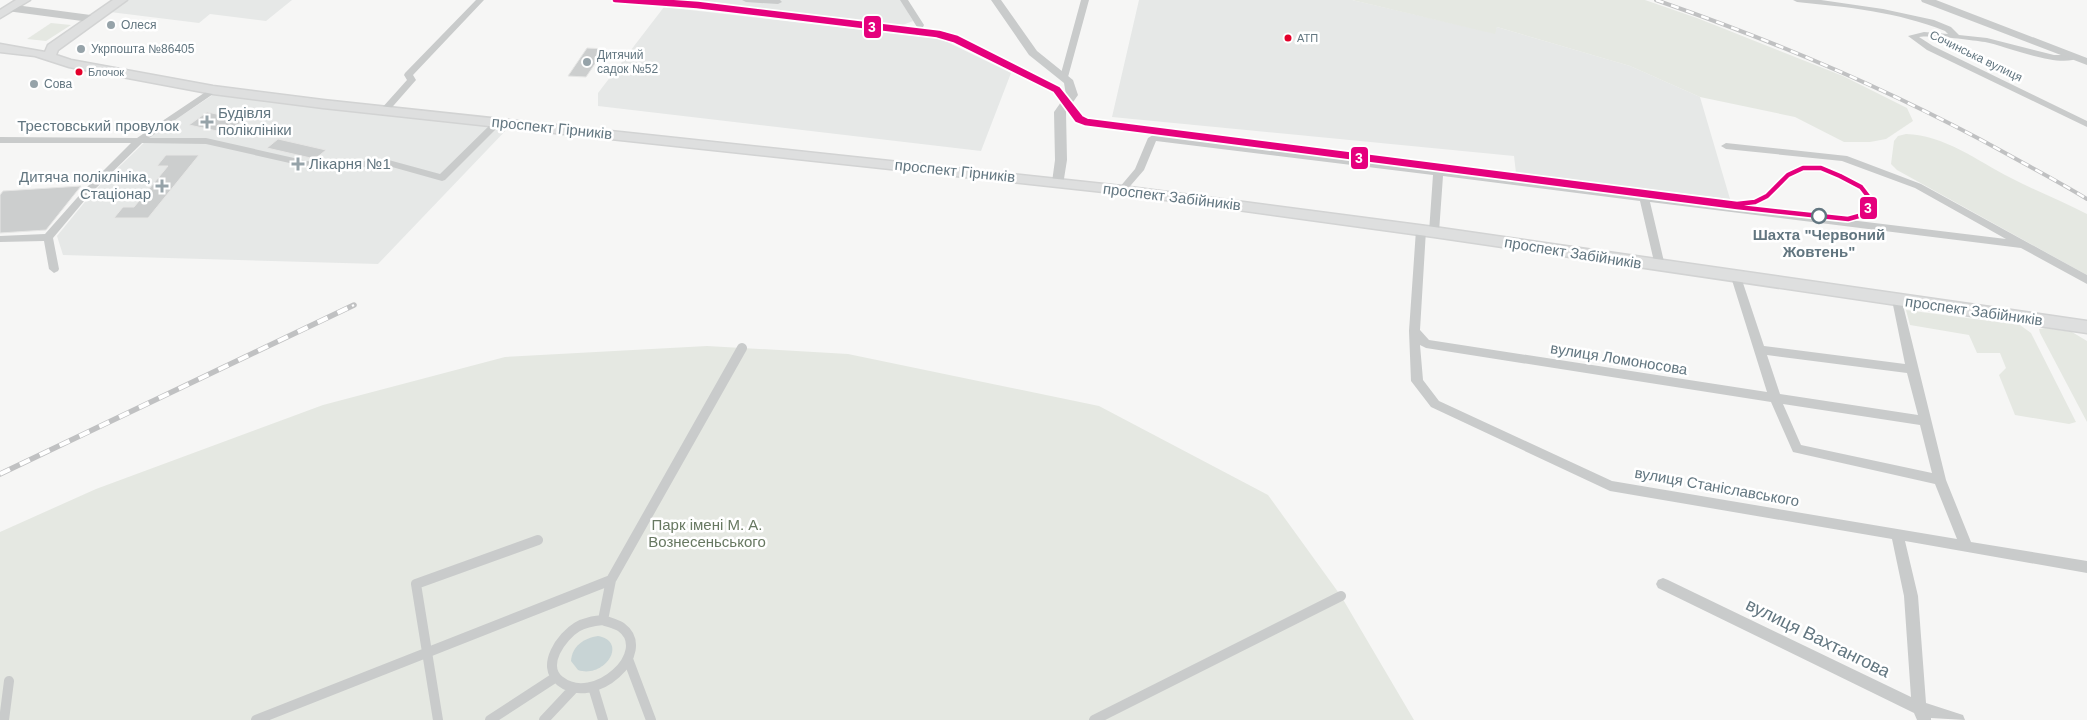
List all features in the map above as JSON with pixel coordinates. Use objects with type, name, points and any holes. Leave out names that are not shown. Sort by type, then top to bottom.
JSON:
[{"type":"main road","points":[[0,15],[24,0]]},
{"type":"main road","points":[[49,58],[52,48],[121,0]]},
{"type":"main road","points":[[20,51],[41,48],[60,42]]},
{"type":"main road","name":"проспект Гірників","points":[[0,49],[37,53],[49,58],[213,90],[384,111],[1058,182]]},
{"type":"main road","name":"проспект Забійників","points":[[1058,182],[1428,231],[2087,327]]},
{"type":"street","points":[[384,111],[412,80],[408,75],[480,0]]},
{"type":"street","points":[[746,0],[778,2]]},
{"type":"street","points":[[904,0],[920,25]]},
{"type":"street","points":[[996,0],[1033,53],[1069,82],[1072,96],[1060,112],[1061,160],[1058,182]]},
{"type":"street","points":[[1064,77],[1085,0]]},
{"type":"street","name":"Сочинська вулиця","points":[[1797,0],[1839,4],[1917,18],[1943,26],[1957,37]]},
{"type":"street","points":[[1926,0],[2087,62]]},
{"type":"street","points":[[11,8],[94,19]]},
{"type":"street","name":"Сочинська вулиця","points":[[1957,37],[1924,34],[1912,36],[1930,48],[2087,124]]},
{"type":"street","points":[[1957,37],[1987,40],[2054,58],[2075,57]]},
{"type":"street","points":[[0,239],[48,237],[87,192],[138,141],[213,90]]},
{"type":"street","name":"Трестовський провулок","points":[[0,140],[206,141],[325,168],[386,162],[442,178],[497,123]]},
{"type":"street","points":[[1122,190],[1139,170],[1153,138],[2026,245]]},
{"type":"street","points":[[1726,146],[1844,158],[1918,186],[2087,280]]},
{"type":"street","points":[[1414,331],[1438,173]]},
{"type":"street","points":[[1644,198],[1660,266]]},
{"type":"street","points":[[48,237],[54,269]]},
{"type":"street","points":[[1736,277],[1775,398],[1797,449],[1940,480]]},
{"type":"street","points":[[1898,300],[1924,421],[1940,480],[1966,546]]},
{"type":"street","name":"вулиця Ломоносова","points":[[1414,331],[1426,344],[1924,421]]},
{"type":"street","name":"вулиця Станіславського","points":[[1414,331],[1417,381],[1435,404],[1610,486],[2087,567]]},
{"type":"street","points":[[603,620],[611,580],[742,348]]},
{"type":"street","points":[[1760,350],[1912,369]]},
{"type":"street","points":[[1897,534],[1911,596],[1922,714]]},
{"type":"street","points":[[438,720],[416,584],[538,540]]},
{"type":"street","points":[[256,720],[611,580]]},
{"type":"street","name":"вулиця Вахтангова","points":[[1664,584],[1922,714],[1958,720]]},
{"type":"street","points":[[1094,720],[1341,596]]},
{"type":"street","points":[[603,620],[615,622],[624,628],[630,637],[631,648],[628,659],[621,670],[611,679],[593,687],[574,688],[563,684],[556,677],[552,667],[553,656],[558,646],[566,635],[577,627],[603,620]]},
{"type":"street","points":[[628,659],[651,720]]},
{"type":"street","points":[[490,720],[556,677]]},
{"type":"street","points":[[4,720],[9,681]]},
{"type":"street","points":[[593,687],[604,720]]},
{"type":"street","points":[[544,720],[574,688]]},
{"type":"shaded area","points":[[128,0],[292,0],[266,21],[210,14],[199,23],[110,12]]},
{"type":"shaded area","points":[[698,0],[901,0],[913,21],[900,26],[697,2]]},
{"type":"shaded area","points":[[1139,0],[1352,0],[1494,33],[1497,27],[1630,66],[1700,97],[1730,199],[1516,173],[1514,156],[1112,117]]},
{"type":"shaded area","points":[[664,7],[941,39],[1011,73],[981,151],[598,106],[598,93]]},
{"type":"shaded area","name":"Лікарня №1","points":[[214,94],[509,127],[378,264],[63,255],[57,236],[93,192],[151,136]]},
{"type":"shaded area","points":[[598,636],[607,640],[612,645],[609,659],[604,665],[596,669],[588,671],[578,670],[571,661],[576,647],[588,639]]},
{"type":"green space","points":[[1352,0],[1645,0],[1697,18],[1843,76],[1907,108],[1913,121],[1886,139],[1870,142],[1844,142],[1795,117],[1700,97],[1630,66],[1497,27],[1495,34]]},
{"type":"green space","points":[[51,23],[71,25],[46,41],[27,39]]},
{"type":"green space","points":[[1906,134],[1920,135],[1947,144],[2020,183],[2087,214],[2087,275],[1897,170],[1891,164],[1894,141],[1898,136]]},
{"type":"green space","points":[[1906,310],[2020,325],[2031,333],[2076,422],[2069,424],[2015,415],[1999,375],[2006,368],[2000,353],[1977,353],[1969,335],[1910,325]]},
{"type":"green space","points":[[2046,328],[2072,332],[2087,341],[2087,422],[2040,333],[2039,329]]},
{"type":"green space","name":"Парк імені М. А. Вознесеньського","points":[[707,346],[848,354],[1099,406],[1268,495],[1341,596],[1414,720],[0,720],[0,532],[96,489],[323,405],[505,357]]},
{"type":"building","name":"Дитячий садок №52","points":[[587,48],[605,49],[586,77],[568,76]]},
{"type":"building","name":"Будівля поліклініки","points":[[207,112],[244,120],[227,133],[189,125]]},
{"type":"building","points":[[278,139],[326,150],[315,159],[267,148]]},
{"type":"building","name":"Дитяча поліклініка, Стаціонар","points":[[166,155],[199,155],[148,218],[114,218],[123,207],[134,207],[168,166],[157,166]]},
{"type":"building","points":[[81,186],[46,230],[0,233],[0,195],[3,191]]},
{"type":"railway","points":[[1656,0],[1746,33],[1879,89],[1965,131],[2087,199]]},
{"type":"railway","points":[[0,474],[354,305],[352,306]]},
{"type":"transit line","name":"3","points":[[615,0],[697,6],[937,35],[954,40],[1055,90],[1077,120],[1085,123],[1737,207],[1848,219],[1866,214],[1871,200],[1861,187],[1821,168],[1803,168],[1788,175],[1767,196],[1755,202],[1737,204],[1087,121],[1081,118],[1058,89],[957,38],[939,33],[698,4],[642,0]]},
{"type":"place","name":"Олеся","points":[[111,25]]},
{"type":"place","name":"АТП","points":[[1288,38]]},
{"type":"place","name":"Укрпошта №86405","points":[[81,49]]},
{"type":"place","name":"Дитячий садок №52","points":[[587,62]]},
{"type":"place","name":"Блочок","points":[[79,72]]},
{"type":"place","name":"Сова","points":[[34,84]]},
{"type":"place","name":"Будівля поліклініки","points":[[207,122]]},
{"type":"place","name":"Лікарня №1","points":[[298,164]]},
{"type":"place","name":"Дитяча поліклініка, Стаціонар","points":[[162,186]]},
{"type":"place","name":"Шахта \"Червоний Жовтень\"","points":[[1819,216]]}]
